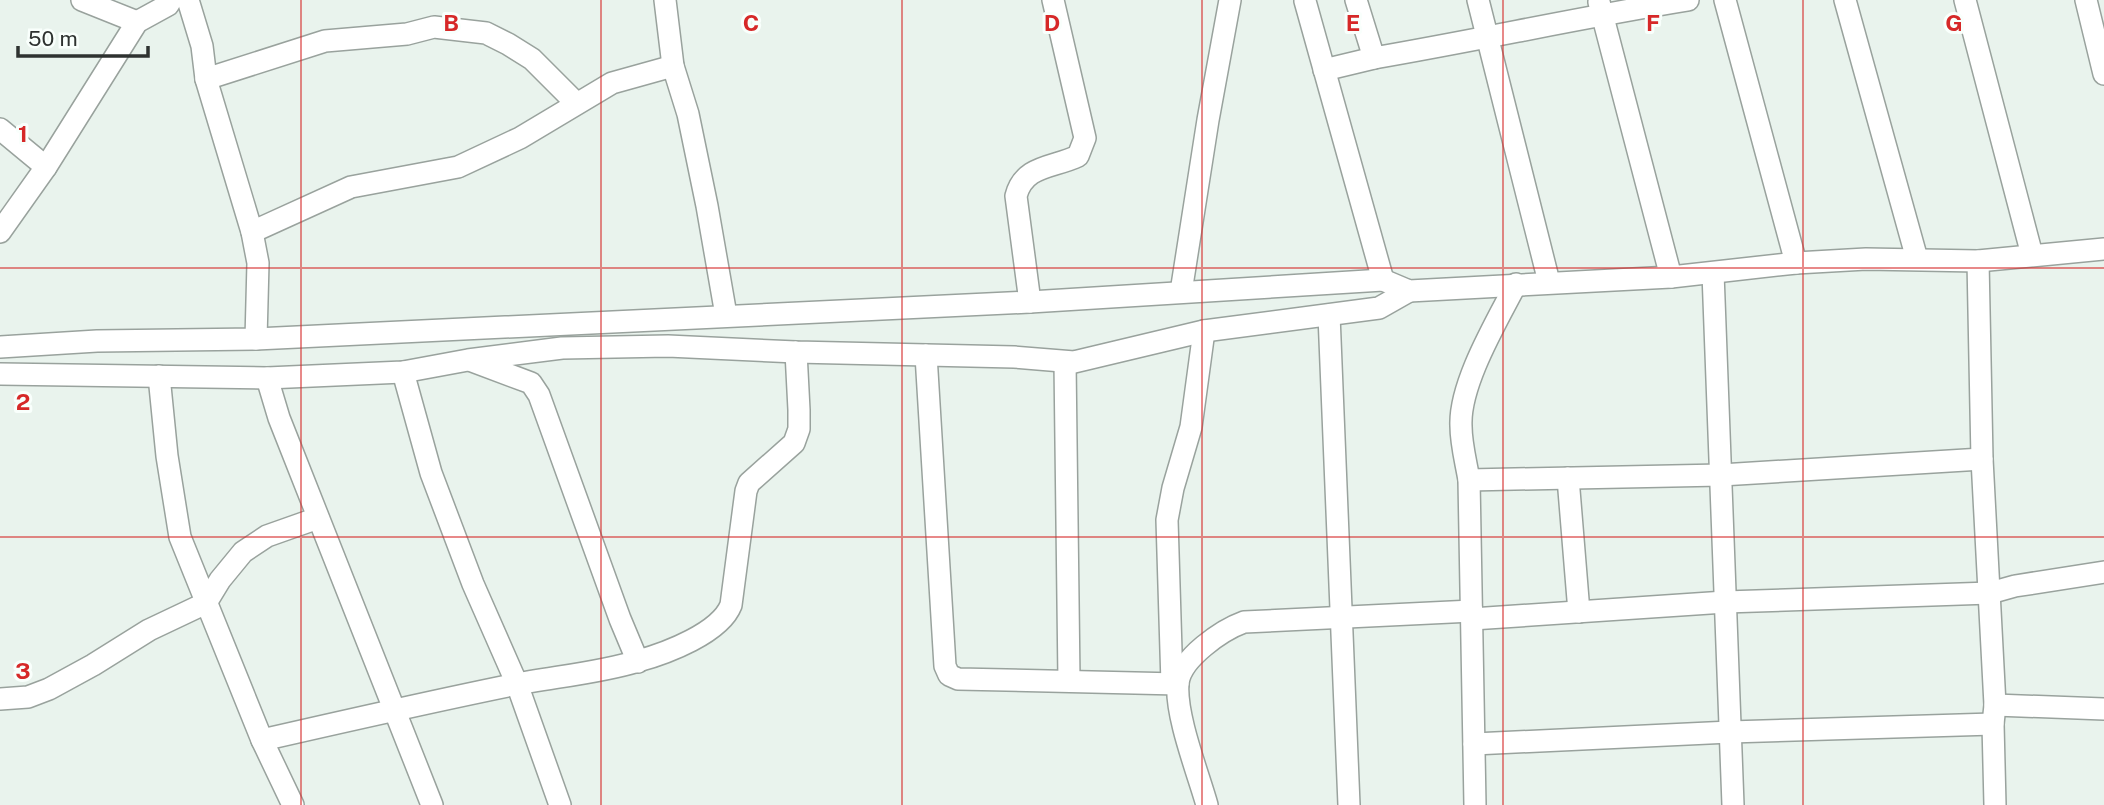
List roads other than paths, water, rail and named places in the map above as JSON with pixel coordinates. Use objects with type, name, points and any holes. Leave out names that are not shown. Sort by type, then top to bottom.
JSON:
[{"type":"street","points":[[82,0],[137,22]]},
{"type":"street","points":[[0,232],[46,167],[137,22],[168,5],[171,0]]},
{"type":"street","points":[[188,0],[202,46],[206,79],[252,232],[258,263],[256,339]]},
{"type":"street","points":[[665,0],[673,65],[688,114],[726,315]]},
{"type":"street","points":[[1030,302],[1016,196],[1019,184],[1035,171],[1078,156],[1084,138],[1053,0]]},
{"type":"street","points":[[1181,292],[1230,0]]},
{"type":"street","points":[[1356,0],[1374,58]]},
{"type":"street","points":[[1478,0],[1549,282]]},
{"type":"street","points":[[1324,70],[1374,58],[1489,38],[1601,7],[1688,0]]},
{"type":"street","points":[[1725,0],[1796,263]]},
{"type":"street","points":[[1845,0],[1917,259]]},
{"type":"street","points":[[1965,0],[2032,256]]},
{"type":"street","points":[[2086,0],[2104,74]]},
{"type":"street","points":[[1305,1],[1382,280]]},
{"type":"street","points":[[1601,7],[1671,277]]},
{"type":"street","points":[[206,79],[325,41],[407,34],[434,27],[486,33],[508,44],[532,59],[576,103]]},
{"type":"street","points":[[252,232],[351,187],[458,167],[520,138],[612,83],[673,65]]},
{"type":"street","points":[[0,129],[46,167]]},
{"type":"street","points":[[0,374],[267,378],[403,372],[468,360],[562,348],[668,346],[1074,362],[1204,331],[1379,308],[1409,291],[1671,277],[1796,263],[1866,259],[1978,261],[2104,249]]},
{"type":"street","points":[[1978,261],[1982,459],[1990,593],[1995,805]]},
{"type":"street","points":[[1713,273],[1733,805]]},
{"type":"street","points":[[0,347],[97,341],[256,339],[1030,302],[1382,280],[1409,291]]},
{"type":"street","points":[[1475,805],[1469,480],[1461,426],[1462,412],[1478,358],[1516,284]]},
{"type":"street","points":[[1329,315],[1349,805]]},
{"type":"street","points":[[1204,331],[1191,427],[1172,488],[1167,520],[1175,684],[1207,805]]},
{"type":"street","points":[[262,740],[517,684],[638,662],[699,637],[717,626],[727,615],[731,605],[746,491],[757,474],[794,443],[799,429],[796,352]]},
{"type":"street","points":[[926,355],[945,666],[949,675],[958,680],[1175,684]]},
{"type":"street","points":[[468,360],[531,383],[539,395],[638,662]]},
{"type":"street","points":[[1065,362],[1069,680]]},
{"type":"street","points":[[403,372],[431,474],[473,584],[517,684],[560,805]]},
{"type":"street","points":[[159,376],[167,456],[180,537],[262,740],[293,805]]},
{"type":"street","points":[[267,378],[279,418],[432,805]]},
{"type":"street","points":[[1469,480],[1721,475],[1982,459]]},
{"type":"street","points":[[1568,478],[1579,612]]},
{"type":"street","points":[[0,699],[28,696],[49,689],[149,630],[206,603],[220,580],[243,552],[267,536],[318,518]]},
{"type":"street","points":[[1175,684],[1185,667],[1213,638],[1244,622],[1340,617],[1579,612],[1725,602],[1990,593],[2015,586],[2104,572]]},
{"type":"street","points":[[1474,744],[1730,732],[2104,709]]}]
